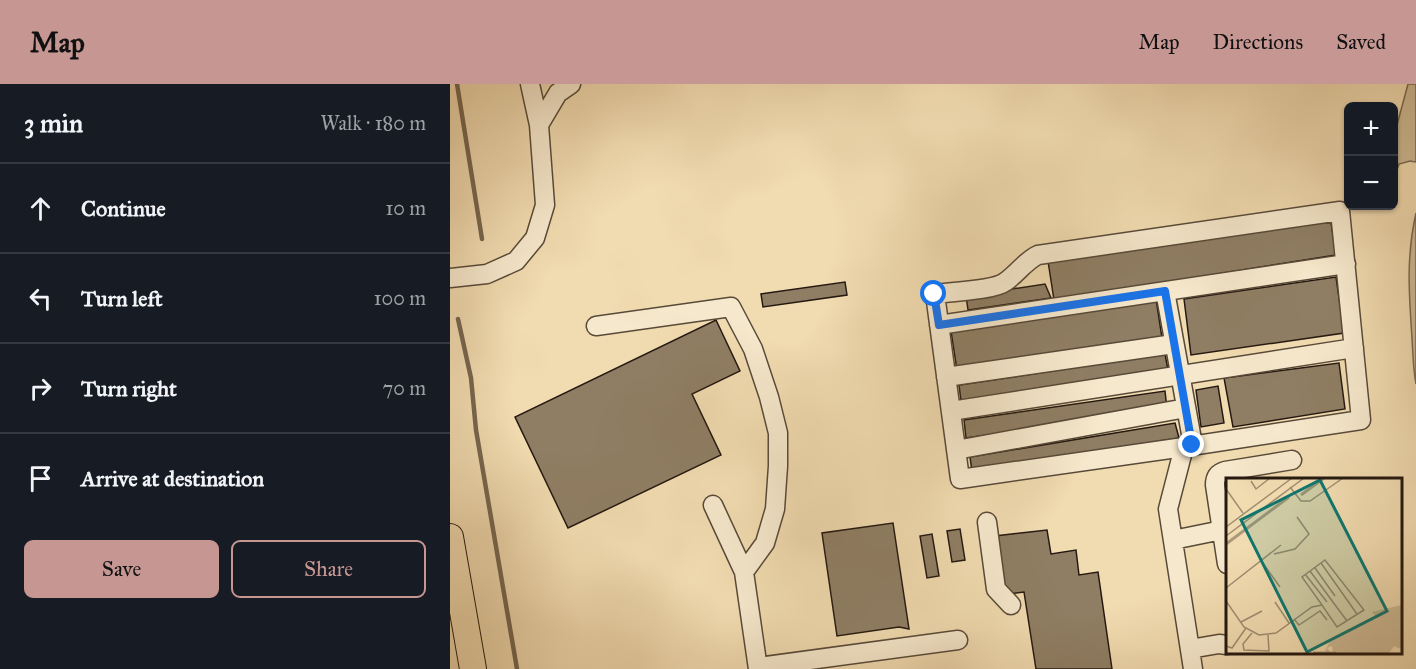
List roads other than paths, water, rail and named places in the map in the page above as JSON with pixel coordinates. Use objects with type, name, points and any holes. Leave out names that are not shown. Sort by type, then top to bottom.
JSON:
[{"type":"highway","points":[[450,537],[473,669]]},
{"type":"street","points":[[450,278],[487,274],[516,261],[535,238],[545,205],[539,125],[530,84]]},
{"type":"street","points":[[539,125],[558,93],[571,84]]},
{"type":"street","points":[[1340,211],[1346,264],[1361,420],[960,479],[934,294],[1005,283],[1038,255],[1340,211]]},
{"type":"street","points":[[939,325],[1346,264]]},
{"type":"street","points":[[1165,291],[1186,408],[1188,446],[1168,509],[1193,669]]},
{"type":"street","points":[[596,326],[731,307],[753,349],[778,433],[775,509],[765,543],[744,572]]},
{"type":"street","points":[[946,377],[1174,344]]},
{"type":"street","points":[[951,411],[1354,348]]},
{"type":"street","points":[[956,450],[1186,408]]},
{"type":"street","points":[[1226,557],[1215,485],[1217,476],[1226,471],[1292,460]]},
{"type":"street","points":[[713,505],[744,572],[758,668],[958,640]]},
{"type":"street","points":[[987,522],[996,589],[1011,605]]},
{"type":"street","points":[[1173,540],[1222,530]]},
{"type":"street","points":[[1190,649],[1226,645]]},
{"type":"waterway","points":[[457,84],[482,239]]},
{"type":"waterway","points":[[458,319],[471,378],[476,430],[517,669]]}]
